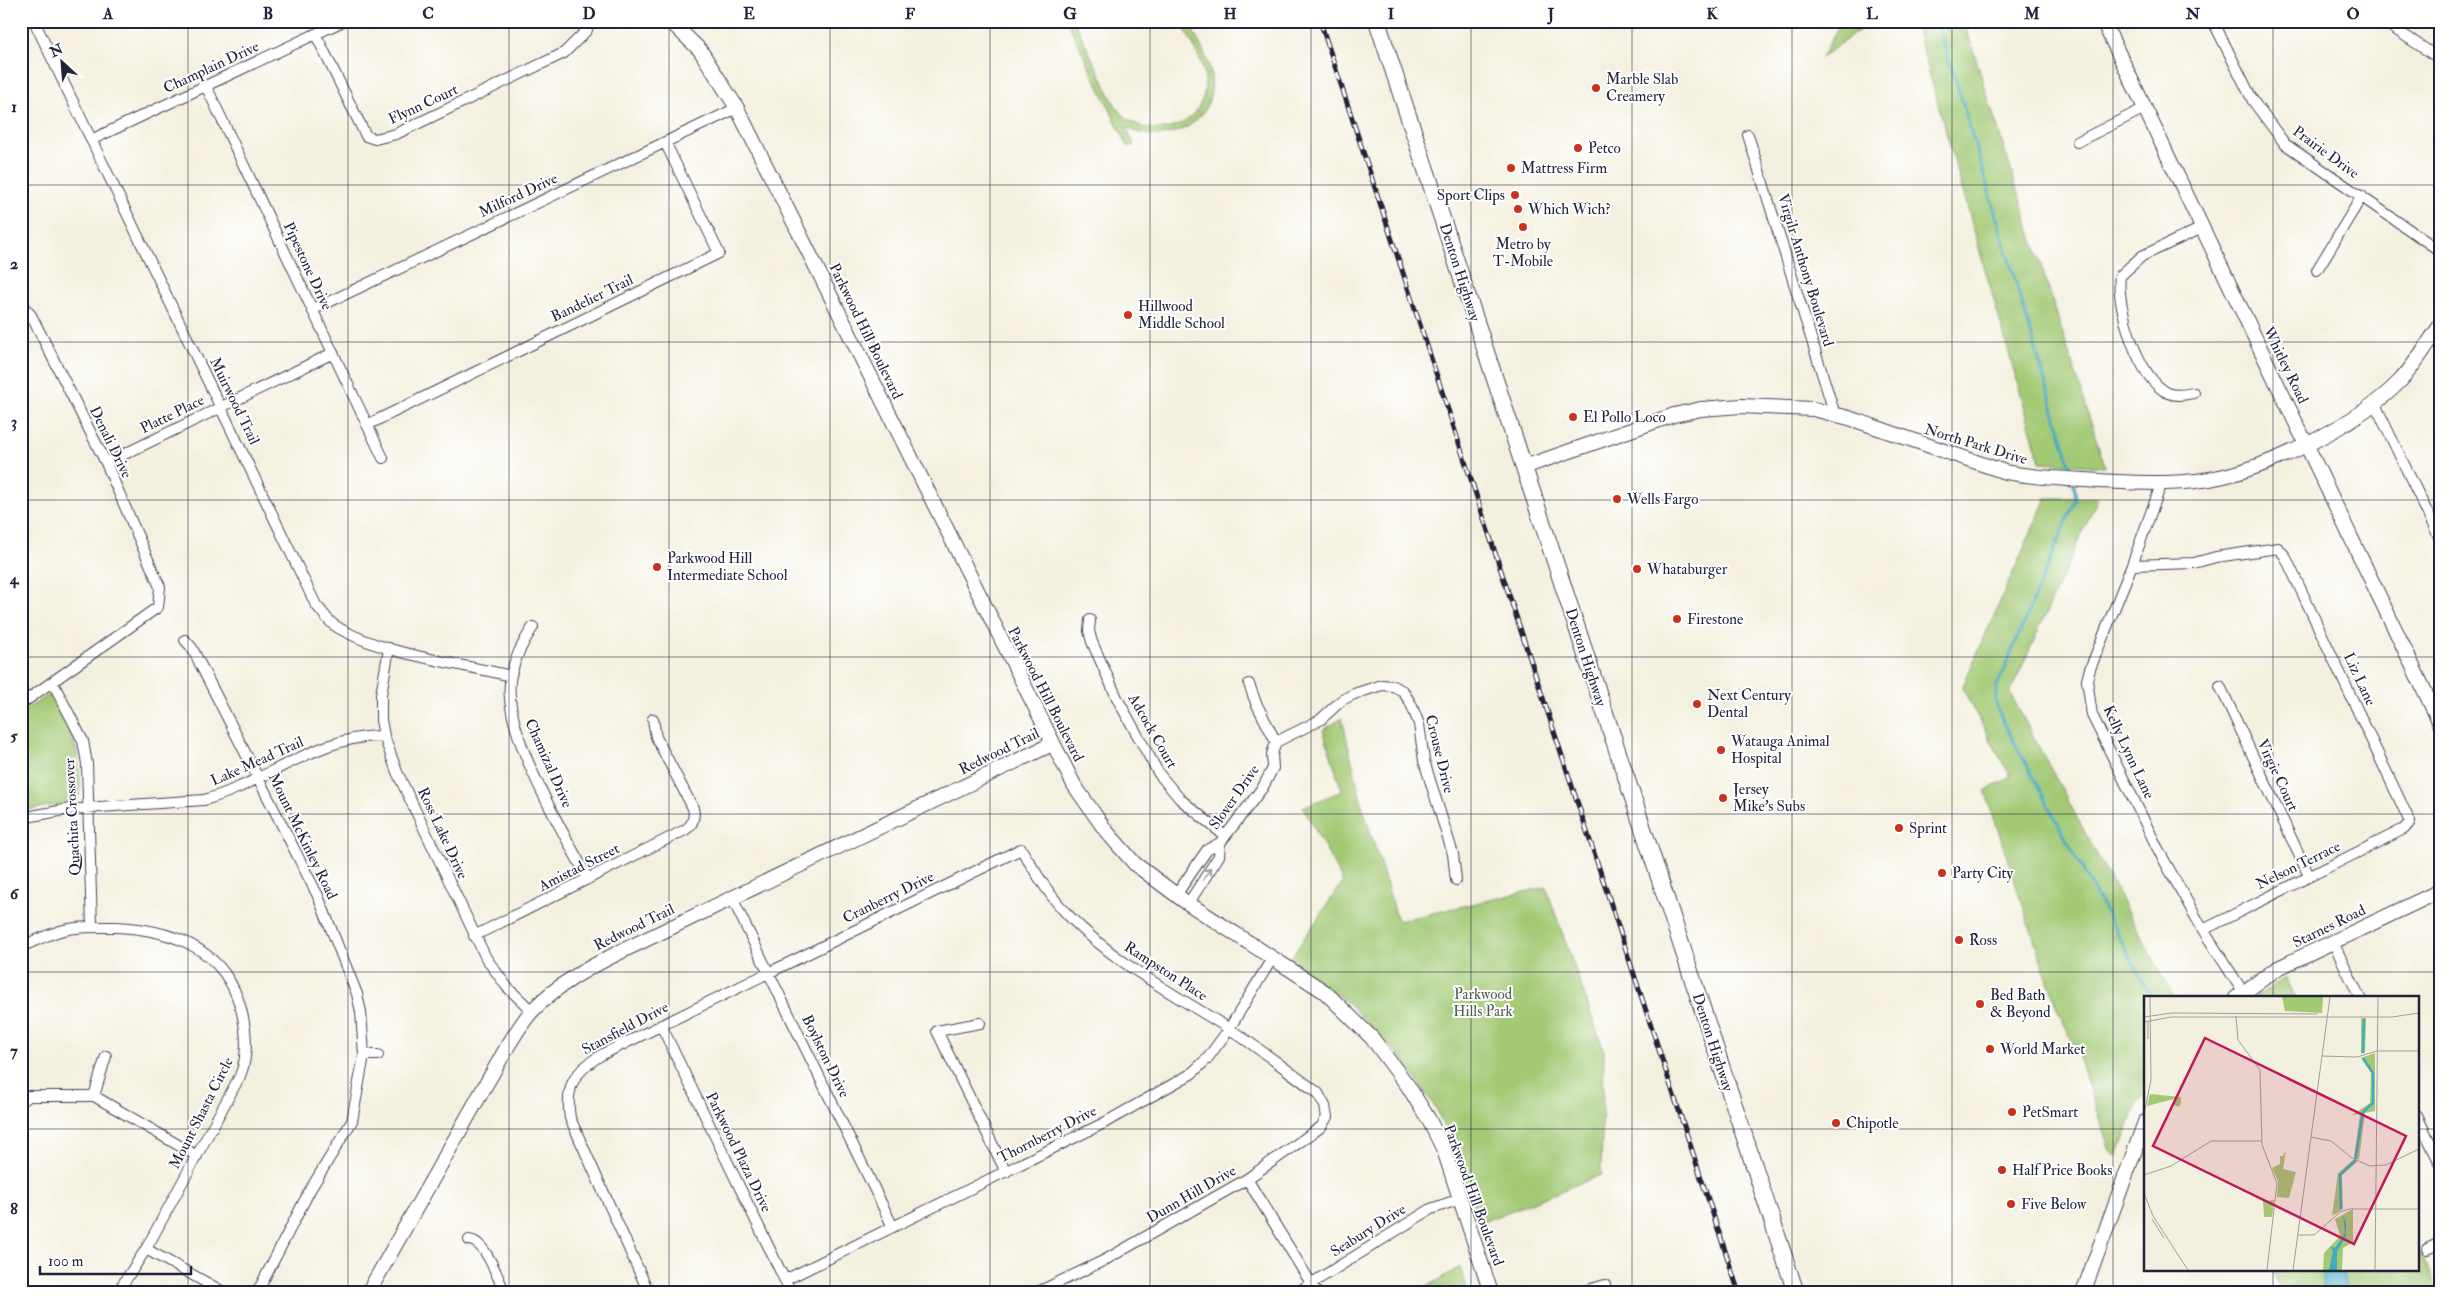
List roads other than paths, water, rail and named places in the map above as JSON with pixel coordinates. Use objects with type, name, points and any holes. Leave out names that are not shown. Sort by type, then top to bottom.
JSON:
[{"type":"main road","name":"Denton Highway","points":[[1377,21],[1796,1293]]},
{"type":"street","name":"Muirwood Trail","points":[[34,21],[316,605],[332,624],[359,639],[389,648],[511,676]]},
{"type":"street","name":"Champlain Drive","points":[[92,140],[343,21]]},
{"type":"street","name":"Parkwood Hill Boulevard","points":[[670,21],[700,50],[737,108],[1074,785],[1106,831],[1135,864],[1188,904],[1325,992],[1353,1018],[1389,1059],[1429,1120],[1444,1150],[1491,1293]]},
{"type":"street","name":"Whitley Road","points":[[2103,21],[2440,723]]},
{"type":"street","name":"Prairie Drive","points":[[2213,21],[2241,80],[2274,131],[2285,144],[2440,251]]},
{"type":"street","points":[[2383,21],[2440,60]]},
{"type":"street","name":"Flynn Court","points":[[316,35],[366,136],[375,139],[396,134],[564,53],[587,30]]},
{"type":"street","name":"Pipestone Drive","points":[[206,86],[383,458]]},
{"type":"street","name":"Milford Drive","points":[[312,310],[737,108]]},
{"type":"street","points":[[2077,142],[2145,108]]},
{"type":"street","name":"Virgilr Anthony Boulevard","points":[[1748,135],[1835,415]]},
{"type":"street","name":"Bandelier Trail","points":[[367,424],[719,253],[665,142]]},
{"type":"street","points":[[2316,270],[2362,196]]},
{"type":"street","points":[[2194,393],[2180,395],[2168,392],[2150,379],[2133,343],[2118,288],[2120,276],[2142,256],[2202,228]]},
{"type":"street","name":"Denali Drive","points":[[21,304],[31,315],[106,464],[160,587],[158,608],[53,683]]},
{"type":"street","name":"North Park Drive","points":[[1524,467],[1674,415],[1701,409],[1741,406],[1812,409],[2005,472],[2031,477],[2162,482],[2225,476],[2277,457],[2345,424],[2400,381],[2440,326]]},
{"type":"street","name":"Platte Place","points":[[106,464],[333,353]]},
{"type":"street","points":[[2374,402],[2440,538]]},
{"type":"street","name":"Kelly Lynn Lane","points":[[2162,482],[2132,565],[2090,669],[2087,680],[2092,715],[2160,853],[2239,995]]},
{"type":"street","name":"Liz Lane","points":[[2132,565],[2194,563],[2216,557],[2275,547],[2285,556],[2408,815],[2410,822],[2407,827]]},
{"type":"street","name":"Adcock Court","points":[[1090,620],[1089,631],[1092,642],[1118,700],[1159,774],[1180,799],[1222,840]]},
{"type":"street","name":"Chamizal Drive","points":[[532,627],[520,649],[511,676],[510,697],[514,718],[522,745],[536,777],[588,878]]},
{"type":"street","name":"Mount McKinley Road","points":[[185,640],[192,648],[318,896],[357,994],[361,1012],[364,1055],[352,1121],[310,1190],[257,1293]]},
{"type":"street","name":"Ross Lake Drive","points":[[389,648],[381,695],[384,736],[397,772],[474,936],[496,973],[532,1011]]},
{"type":"street","points":[[21,704],[53,683]]},
{"type":"street","name":"Quachita Crossover","points":[[53,683],[83,741],[86,764],[92,927]]},
{"type":"street","points":[[1250,684],[1256,703],[1276,742]]},
{"type":"street","name":"Crouse Drive","points":[[1276,742],[1320,720],[1342,700],[1354,694],[1382,685],[1393,686],[1403,691],[1411,704],[1419,724],[1424,760],[1453,854],[1456,880]]},
{"type":"street","name":"Virgie Court","points":[[2220,686],[2309,876]]},
{"type":"street","name":"Amistad Street","points":[[474,936],[685,830],[693,821],[693,808],[656,737],[653,719]]},
{"type":"street","name":"Lake Mead Trail","points":[[21,818],[47,811],[204,800],[225,794],[308,755],[334,745],[369,736],[384,736]]},
{"type":"street","name":"Slover Drive","points":[[1176,895],[1207,850],[1222,840],[1263,787],[1273,768],[1272,754],[1276,742]]},
{"type":"street","name":"Redwood Trail","points":[[368,1293],[506,1049],[532,1011],[554,991],[595,964],[1052,744]]},
{"type":"street","name":"Nelson Terrace","points":[[2203,930],[2407,827]]},
{"type":"street","name":"Slover Drive","points":[[1188,904],[1219,856],[1222,840]]},
{"type":"street","name":"Cranberry Drive","points":[[769,973],[1021,849]]},
{"type":"street","name":"Rampston Place","points":[[1021,849],[1042,884],[1066,913],[1094,939],[1128,966],[1229,1029],[1318,1093]]},
{"type":"street","name":"Starnes Road","points":[[2239,995],[2278,968],[2439,894]]},
{"type":"street","name":"Boylston Drive","points":[[732,898],[893,1227]]},
{"type":"street","name":"Mount Shasta Circle","points":[[21,947],[60,931],[92,927],[134,928],[176,936],[216,964],[237,994],[244,1022],[246,1061],[221,1112],[146,1249],[117,1293]]},
{"type":"street","points":[[2333,942],[2359,996]]},
{"type":"street","name":"Thornberry Drive","points":[[785,1280],[1104,1123],[1191,1074],[1207,1060],[1229,1029],[1273,957]]},
{"type":"street","name":"Stansfield Drive","points":[[649,1293],[570,1118],[568,1103],[570,1089],[575,1077],[586,1064],[769,973]]},
{"type":"street","points":[[980,1023],[937,1031],[1006,1172]]},
{"type":"street","name":"Parkwood Plaza Drive","points":[[661,1026],[791,1293]]},
{"type":"street","points":[[364,1055],[378,1055]]},
{"type":"street","points":[[94,1096],[106,1056]]},
{"type":"street","name":"Dunn Hill Drive","points":[[1036,1293],[1105,1260],[1247,1179],[1320,1127],[1327,1117],[1325,1106],[1318,1093]]},
{"type":"street","points":[[21,1102],[29,1096],[94,1096],[196,1156]]},
{"type":"street","points":[[2418,1118],[2440,1163]]},
{"type":"street","points":[[2083,1293],[2144,1125]]},
{"type":"street","points":[[1247,1179],[1317,1293]]},
{"type":"street","name":"Seabury Drive","points":[[1296,1293],[1431,1209],[1460,1199]]},
{"type":"street","points":[[469,1240],[482,1247],[505,1293]]},
{"type":"street","points":[[2427,1249],[2440,1243]]},
{"type":"street","points":[[146,1249],[225,1293]]},
{"type":"street","points":[[1576,1293],[1605,1284]]},
{"type":"water","points":[[2322,1272],[2343,1272],[2347,1293],[2324,1293]]},
{"type":"waterway","points":[[1935,21],[1954,74],[2073,475]]},
{"type":"waterway","points":[[2074,484],[2076,499],[1997,686],[1996,701],[2005,725],[2151,996]]},
{"type":"railway","points":[[1320,21],[1739,1293]]},
{"type":"place","name":"Marble Slab Creamery","points":[[1596,88]]},
{"type":"place","name":"Petco","points":[[1578,148]]},
{"type":"place","name":"Mattress Firm","points":[[1511,168]]},
{"type":"place","name":"Sport Clips","points":[[1515,195]]},
{"type":"place","name":"Which Wich?","points":[[1518,209]]},
{"type":"place","name":"Metro by T-Mobile","points":[[1523,227]]},
{"type":"place","name":"Hillwood Middle School","points":[[1128,315]]},
{"type":"place","name":"El Pollo Loco","points":[[1573,417]]},
{"type":"place","name":"Wells Fargo","points":[[1617,499]]},
{"type":"place","name":"Parkwood Hill Intermediate School","points":[[657,567]]},
{"type":"place","name":"Whataburger","points":[[1637,569]]},
{"type":"place","name":"Firestone","points":[[1677,619]]},
{"type":"place","name":"Next Century Dental","points":[[1697,704]]},
{"type":"place","name":"Watauga Animal Hospital","points":[[1721,750]]},
{"type":"place","name":"Jersey Mike's Subs","points":[[1723,798]]},
{"type":"place","name":"Sprint","points":[[1899,828]]},
{"type":"place","name":"Party City","points":[[1942,873]]},
{"type":"place","name":"Ross","points":[[1959,940]]},
{"type":"place","name":"Bed Bath & Beyond","points":[[1980,1004]]},
{"type":"place","name":"World Market","points":[[1990,1049]]},
{"type":"place","name":"PetSmart","points":[[2012,1112]]},
{"type":"place","name":"Chipotle","points":[[1836,1123]]},
{"type":"place","name":"Half Price Books","points":[[2002,1170]]},
{"type":"place","name":"Five Below","points":[[2011,1204]]},
{"type":"park label","name":"Parkwood Hills Park","points":[[1483,1002]]}]
